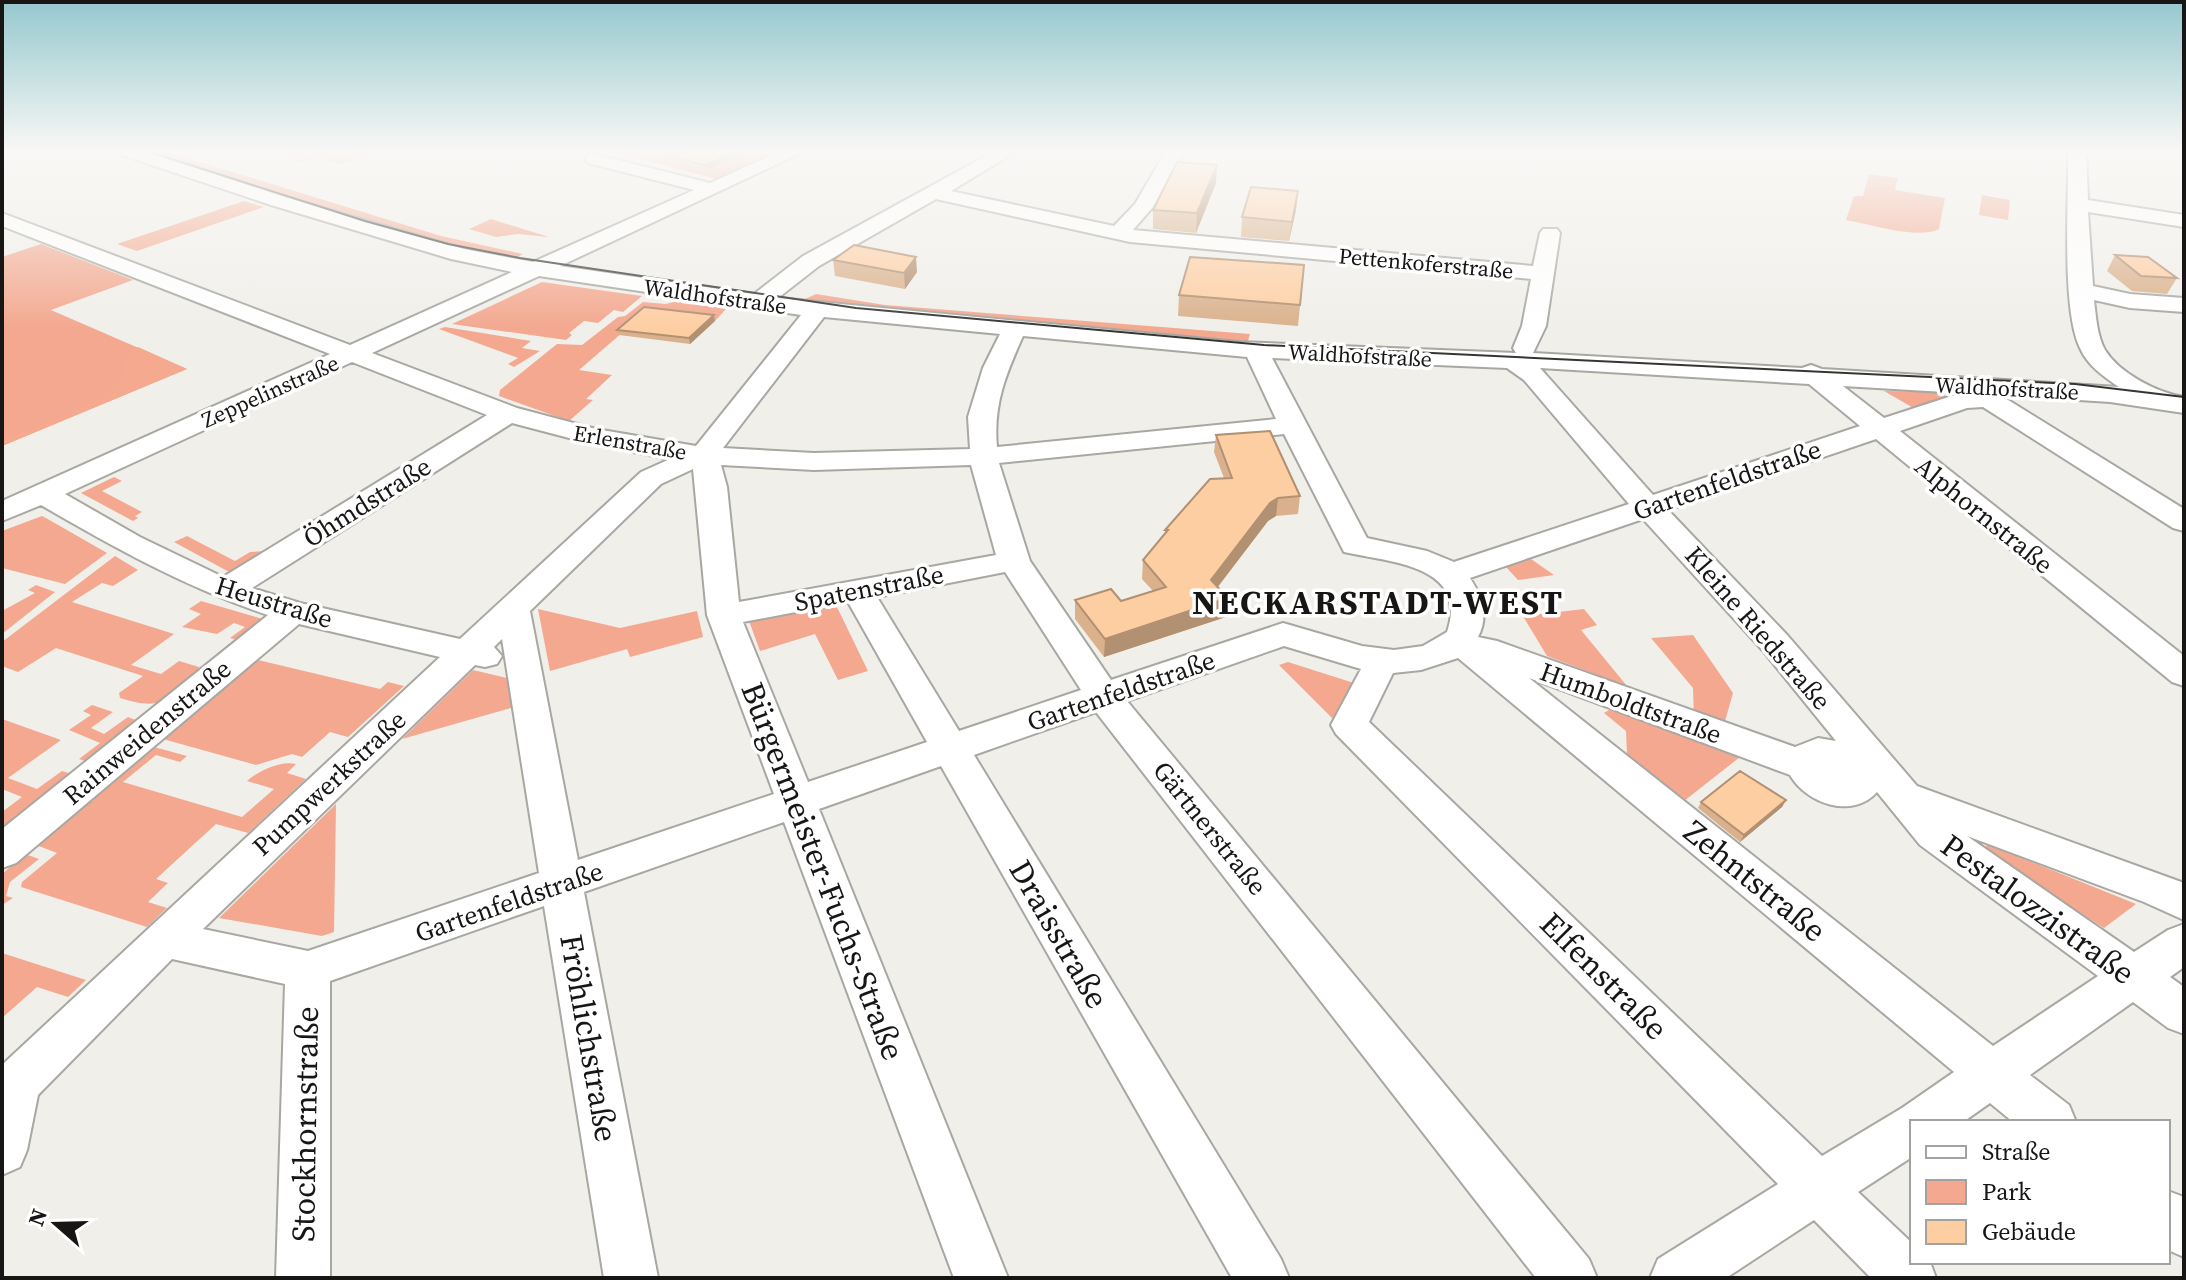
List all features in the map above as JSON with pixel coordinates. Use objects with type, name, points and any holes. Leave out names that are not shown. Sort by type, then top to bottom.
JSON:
[{"type":"street","name":"Waldhofstraße","points":[[311,211],[410,240],[538,270],[817,310],[1015,327],[1263,362]]},
{"type":"street","name":"Waldhofstraße","points":[[362,211],[428,231],[902,305],[1293,344],[1573,350],[1781,361],[2110,384],[2173,393]]},
{"type":"street","points":[[538,270],[665,211]]},
{"type":"street","points":[[758,302],[811,261],[901,211]]},
{"type":"street","name":"Pettenkoferstraße","points":[[1013,211],[1118,234],[1188,243],[1541,273]]},
{"type":"street","points":[[1118,234],[1140,211]]},
{"type":"street","points":[[2080,211],[2082,291],[2093,349],[2110,384]]},
{"type":"street","points":[[2117,211],[2184,221]]},
{"type":"street","name":"Erlenstraße","points":[[2,219],[508,414],[578,434],[704,454],[821,461],[983,455],[1295,425]]},
{"type":"street","points":[[1524,350],[1550,233]]},
{"type":"street","name":"Zeppelinstraße","points":[[2,512],[538,270]]},
{"type":"street","points":[[2082,291],[2130,301],[2184,305]]},
{"type":"street","points":[[704,454],[817,310]]},
{"type":"street","name":"Gärtnerstraße","points":[[1015,327],[996,368],[981,417],[983,455],[1014,561],[1104,697],[1570,1278]]},
{"type":"street","points":[[1293,344],[1263,362],[1355,545],[1424,559],[1450,574],[1465,596],[1467,618],[1459,640]]},
{"type":"street","name":"Waldhofstraße","points":[[1524,350],[1818,378],[2110,384]]},
{"type":"street","name":"Kleine Riedstraße","points":[[1524,350],[1650,507],[1776,644],[1882,789]]},
{"type":"street","name":"Alphornstraße","points":[[1781,361],[1818,378],[1877,429],[2184,674]]},
{"type":"street","points":[[2173,393],[2184,417]]},
{"type":"street","name":"Gartenfeldstraße","points":[[1450,574],[1964,400],[1986,399],[2000,404],[2184,522]]},
{"type":"street","name":"Öhmdstraße","points":[[225,590],[508,414]]},
{"type":"street","name":"Pumpwerkstraße","points":[[2,1150],[16,1084],[164,939],[651,478],[704,454]]},
{"type":"street","name":"Bürgermeister-Fuchs-Straße","points":[[704,454],[712,487],[724,615],[981,1278]]},
{"type":"street","name":"Heustraße","points":[[42,493],[129,544],[225,590],[293,612],[467,653],[522,662]]},
{"type":"street","name":"Spatenstraße","points":[[724,615],[1014,561]]},
{"type":"street","name":"Draisstraße","points":[[857,590],[1262,1278]]},
{"type":"street","name":"Fröhlichstraße","points":[[513,608],[631,1278]]},
{"type":"street","name":"Rainweidenstraße","points":[[2,852],[293,612]]},
{"type":"street","name":"Gartenfeldstraße","points":[[308,970],[951,751],[1283,634],[1382,661],[1406,662],[1439,653],[1459,640]]},
{"type":"street","name":"Humboldtstraße","points":[[1459,640],[1804,765],[1811,754],[1838,755],[1882,789],[2159,890],[2184,903]]},
{"type":"street","name":"Zehntstraße","points":[[1459,640],[2049,1120]]},
{"type":"street","name":"Elfenstraße","points":[[1382,661],[1349,725],[1909,1278]]},
{"type":"street","name":"Pestalozzistraße","points":[[1882,789],[1934,834],[2184,1013]]},
{"type":"street","points":[[164,939],[308,970]]},
{"type":"street","points":[[1924,1120],[2184,943]]},
{"type":"street","name":"Stockhornstraße","points":[[303,1278],[308,970]]},
{"type":"street","points":[[1677,1278],[1910,1129]]},
{"type":"green space","points":[[215,211],[253,211],[137,251],[117,244]]},
{"type":"green space","points":[[324,211],[359,211],[441,236],[523,254],[510,261],[413,239]]},
{"type":"green space","points":[[1849,211],[1943,211],[1939,229],[1930,232],[1907,232],[1846,220]]},
{"type":"green space","points":[[1980,211],[2009,211],[2008,220],[1979,215]]},
{"type":"green space","points":[[491,219],[549,237],[518,234],[496,237],[469,229]]},
{"type":"green space","points":[[41,244],[133,280],[51,310],[187,369],[2,446],[2,257]]},
{"type":"green space","points":[[542,282],[642,296],[623,312],[614,310],[598,323],[584,321],[569,333],[572,335],[566,340],[452,324]]},
{"type":"green space","points":[[816,294],[885,305],[1250,334],[1246,347],[801,301]]},
{"type":"green space","points":[[677,301],[727,308],[715,321],[645,313],[579,370],[612,375],[586,399],[593,400],[569,421],[499,396],[500,390],[557,344],[582,345],[643,302],[666,304]]},
{"type":"green space","points":[[445,327],[531,341],[522,348],[540,351],[514,367],[508,364],[518,358],[439,329]]},
{"type":"green space","points":[[1884,391],[1941,392],[1949,399],[1917,410]]},
{"type":"green space","points":[[114,477],[122,481],[102,491],[142,512],[133,521],[81,493]]},
{"type":"green space","points":[[42,516],[107,553],[65,584],[2,568],[2,531]]},
{"type":"green space","points":[[187,536],[235,561],[250,552],[267,551],[231,573],[174,542]]},
{"type":"green space","points":[[115,556],[138,570],[113,586],[102,583],[72,602],[174,634],[131,665],[161,674],[179,661],[199,667],[198,672],[170,696],[146,704],[120,698],[119,693],[143,676],[56,648],[18,672],[2,666],[2,642]]},
{"type":"green space","points":[[1531,559],[1554,575],[1518,580],[1506,567]]},
{"type":"green space","points":[[36,585],[55,592],[2,634],[2,611],[35,593],[28,590]]},
{"type":"green space","points":[[201,601],[263,619],[237,640],[230,638],[245,627],[234,623],[217,634],[182,627],[201,614],[189,609]]},
{"type":"green space","points":[[836,605],[868,671],[838,680],[815,634],[760,651],[749,621]]},
{"type":"green space","points":[[538,609],[620,628],[697,611],[703,637],[630,657],[627,649],[550,671]]},
{"type":"green space","points":[[1584,609],[1597,625],[1581,630],[1627,686],[1547,656],[1523,616]]},
{"type":"green space","points":[[1693,635],[1733,693],[1723,728],[1694,719],[1693,688],[1651,638]]},
{"type":"green space","points":[[258,660],[380,689],[388,682],[404,686],[348,737],[330,732],[302,757],[292,754],[256,765],[163,739]]},
{"type":"green space","points":[[1288,662],[1357,684],[1339,716],[1333,719],[1279,665]]},
{"type":"green space","points":[[473,670],[511,679],[514,707],[402,739]]},
{"type":"green space","points":[[92,705],[113,712],[91,728],[104,734],[128,717],[138,721],[88,762],[79,759],[100,743],[69,730],[91,715],[83,711]]},
{"type":"green space","points":[[1614,707],[1740,757],[1684,801],[1627,755],[1626,731],[1604,713]]},
{"type":"green space","points":[[2,719],[61,740],[8,778],[37,789],[62,771],[72,774],[2,829],[2,812],[22,797],[2,789]]},
{"type":"green space","points":[[154,747],[187,756],[180,762],[156,755],[123,782],[242,817],[274,789],[247,781],[257,774],[270,767],[290,763],[296,764],[287,773],[306,779],[248,833],[216,824],[156,879],[168,883],[148,902],[167,908],[147,927],[21,887],[22,882],[57,853],[36,845]]},
{"type":"green space","points":[[336,804],[334,932],[322,936],[219,918]]},
{"type":"green space","points":[[1987,844],[2136,904],[2104,928],[1984,851]]},
{"type":"green space","points":[[25,854],[39,859],[10,882],[6,896],[13,898],[2,905],[2,874]]},
{"type":"green space","points":[[2,953],[86,980],[68,997],[37,987],[2,1018]]},
{"type":"shaded area","points":[[138,347],[187,369],[2,446],[2,439],[69,414],[101,397],[125,373],[125,356]]},
{"type":"building","points":[[1244,211],[1294,211],[1292,222],[1242,217]]},
{"type":"building","points":[[854,245],[916,257],[904,273],[833,260]]},
{"type":"building","points":[[2115,255],[2148,257],[2177,278],[2141,276]]},
{"type":"building","points":[[1190,257],[1304,265],[1300,305],[1179,295]]},
{"type":"building","points":[[644,307],[714,315],[689,338],[617,330]]},
{"type":"building","points":[[1270,431],[1300,496],[1278,498],[1270,503],[1211,580],[1228,598],[1105,639],[1075,600],[1111,589],[1121,601],[1166,587],[1143,560],[1210,479],[1232,478],[1216,435]]},
{"type":"building","points":[[1740,771],[1786,800],[1744,835],[1701,802]]},
{"type":"tram line","points":[[333,211],[448,244],[520,258],[856,308],[1264,345],[2075,384],[2184,397]]},
{"type":"district","name":"NECKARSTADT-WEST","points":[[1378,602]]}]
